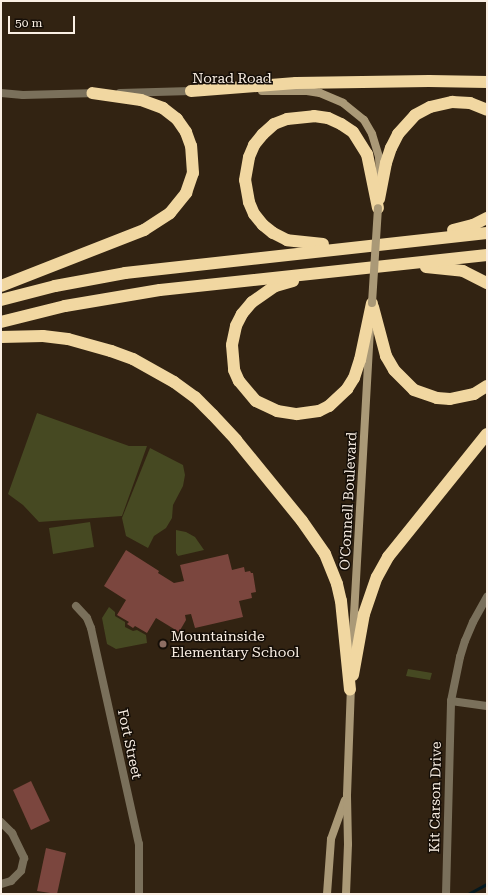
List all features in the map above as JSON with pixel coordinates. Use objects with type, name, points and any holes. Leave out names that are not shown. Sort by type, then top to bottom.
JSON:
[{"type":"highway","points":[[191,91],[296,83],[430,81],[487,82]]},
{"type":"highway","points":[[1,286],[144,230],[170,213],[186,193],[192,173],[191,146],[186,132],[177,118],[163,108],[141,100],[92,93]]},
{"type":"highway","points":[[378,208],[386,163],[398,134],[407,122],[423,110],[443,102],[470,103],[487,110]]},
{"type":"highway","points":[[360,246],[292,241],[273,233],[263,225],[254,214],[249,202],[245,180],[249,157],[254,145],[274,124],[287,118],[314,116],[328,118],[342,124],[353,132],[368,154],[378,208]]},
{"type":"highway","points":[[389,243],[459,229],[487,218]]},
{"type":"highway","points":[[1,300],[55,286],[125,273],[487,233]]},
{"type":"highway","points":[[1,322],[66,306],[127,294],[487,255]]},
{"type":"highway","points":[[388,265],[445,268],[463,271],[487,283]]},
{"type":"highway","points":[[359,268],[292,281],[275,286],[252,302],[242,314],[236,326],[232,345],[234,370],[239,381],[256,401],[277,411],[303,414],[319,411],[329,406],[347,389],[354,378],[360,360],[372,303]]},
{"type":"highway","points":[[372,303],[386,356],[394,370],[414,390],[437,398],[450,399],[474,394],[487,386]]},
{"type":"highway","points":[[1,337],[30,336],[61,339],[111,351],[133,359],[174,382],[195,397],[213,415],[236,440],[302,520],[325,554],[337,584],[341,600],[350,690]]},
{"type":"highway","points":[[350,690],[364,614],[377,577],[388,557],[487,434]]},
{"type":"main road","name":"Norad Road","points":[[191,91],[307,91],[320,93],[343,103],[364,120],[376,144],[380,170],[378,208]]},
{"type":"main road","name":"O'Connell Boulevard","points":[[346,894],[348,844],[346,796],[350,690],[378,208]]},
{"type":"main road","name":"O'Connell Boulevard","points":[[327,894],[331,839],[346,796]]},
{"type":"street","name":"Norad Road","points":[[1,93],[23,95],[191,91]]},
{"type":"street","name":"Kit Carson Drive","points":[[446,894],[451,700],[465,641],[473,622],[487,597]]},
{"type":"street","name":"Fort Street","points":[[76,606],[87,618],[91,628],[139,844],[139,894]]},
{"type":"street","points":[[451,700],[487,706]]},
{"type":"street","points":[[1,822],[12,833],[24,858],[21,871],[11,881],[1,884]]},
{"type":"green space","points":[[37,413],[129,446],[147,446],[122,516],[39,522],[23,505],[8,494]]},
{"type":"green space","points":[[150,448],[183,465],[185,475],[183,486],[173,505],[172,518],[166,528],[154,536],[148,548],[126,536],[122,518]]},
{"type":"green space","points":[[90,522],[94,547],[53,554],[49,528]]},
{"type":"green space","points":[[176,530],[186,532],[195,537],[204,550],[178,556],[176,553]]},
{"type":"green space","points":[[109,607],[115,612],[115,616],[125,622],[125,627],[133,631],[137,630],[146,635],[147,643],[116,649],[107,644],[102,618]]},
{"type":"green space","points":[[408,669],[432,673],[430,680],[406,676]]},
{"type":"building","points":[[126,550],[159,571],[158,573],[174,583],[184,581],[180,565],[228,554],[232,570],[244,567],[245,572],[250,571],[253,573],[256,592],[251,593],[252,598],[239,601],[243,617],[195,628],[191,614],[185,615],[186,620],[179,632],[156,618],[147,633],[135,626],[133,628],[127,624],[129,622],[117,615],[126,600],[104,586]]},
{"type":"building","points":[[31,781],[50,821],[31,830],[13,790]]},
{"type":"building","points":[[46,848],[66,853],[57,894],[37,891]]},
{"type":"waterway","points":[[468,894],[487,884]]},
{"type":"place","name":"Mountainside Elementary School","points":[[163,644]]}]
